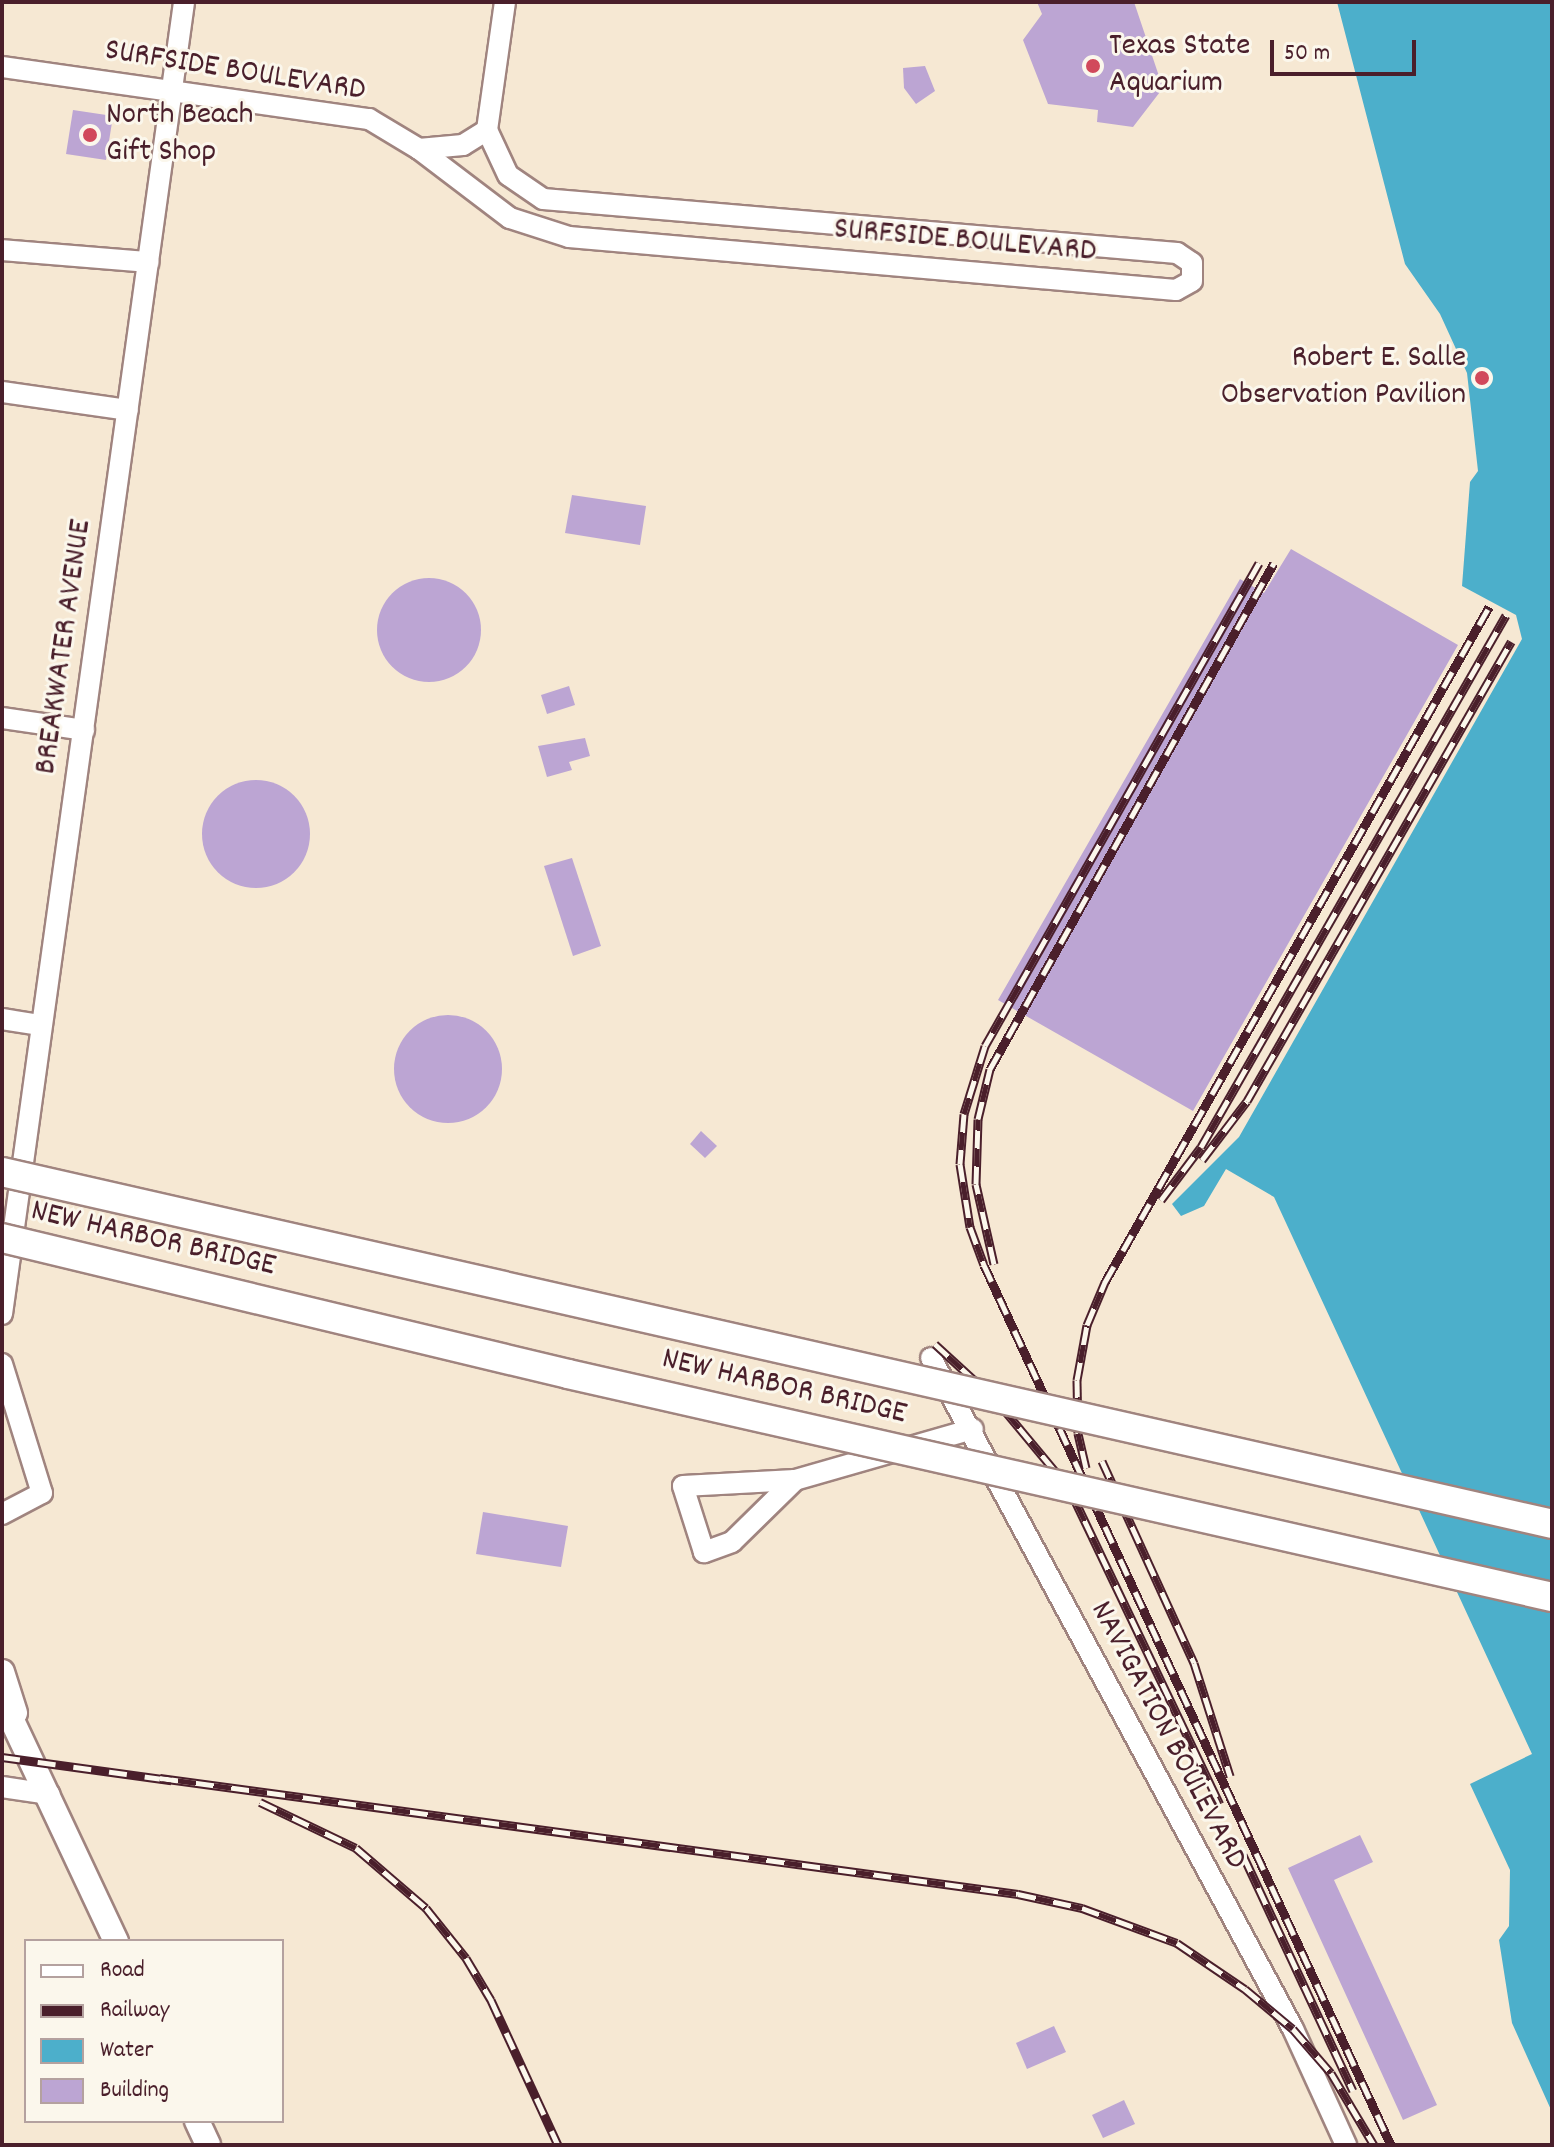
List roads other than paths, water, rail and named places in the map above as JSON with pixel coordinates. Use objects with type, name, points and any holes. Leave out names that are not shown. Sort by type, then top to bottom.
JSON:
[{"type":"highway","name":"NEW HARBOR BRIDGE","points":[[2,1172],[1552,1524]]},
{"type":"highway","name":"NEW HARBOR BRIDGE","points":[[2,1238],[583,1378],[1552,1597]]},
{"type":"main road","points":[[2,1672],[22,1734]]},
{"type":"main road","points":[[2,1699],[22,1734],[115,1939]]},
{"type":"main road","points":[[198,2123],[208,2145]]},
{"type":"street","name":"BREAKWATER AVENUE","points":[[3,1307],[184,2]]},
{"type":"street","points":[[419,149],[463,145],[487,130],[505,2]]},
{"type":"street","name":"SURFSIDE BOULEVARD","points":[[2,67],[369,119],[419,149],[510,218],[569,237],[1176,290],[1188,286],[1194,275],[1188,258],[1177,253],[553,202],[508,175],[487,130]]},
{"type":"street","points":[[2,250],[149,262]]},
{"type":"street","points":[[2,392],[128,410]]},
{"type":"street","points":[[2,718],[84,730]]},
{"type":"street","points":[[2,1019],[41,1025]]},
{"type":"street","name":"NAVIGATION BOULEVARD","points":[[931,1358],[973,1429],[1084,1648],[1293,2029],[1346,2145]]},
{"type":"street","points":[[2,1364],[42,1493],[2,1514]]},
{"type":"street","points":[[795,1480],[732,1542],[704,1552],[683,1486],[795,1480],[973,1429]]},
{"type":"street","points":[[2,1787],[49,1794]]},
{"type":"water","points":[[1337,2],[1552,2],[1552,2112],[1512,2023],[1499,1940],[1509,1926],[1510,1870],[1470,1784],[1532,1754],[1274,1197],[1226,1169],[1204,1206],[1181,1216],[1172,1204],[1239,1137],[1522,639],[1516,615],[1462,586],[1470,482],[1478,471],[1467,373],[1440,314],[1405,264]]},
{"type":"railway","points":[[1259,563],[985,1046],[964,1114],[960,1164],[970,1227],[984,1265],[1391,2145]]},
{"type":"railway","points":[[994,1264],[976,1184],[978,1119],[990,1069],[1274,563]]},
{"type":"railway","points":[[1086,1468],[1078,1433],[1077,1380],[1087,1325],[1105,1282],[1489,607]]},
{"type":"railway","points":[[1161,1200],[1201,1147],[1506,615]]},
{"type":"railway","points":[[1202,1160],[1247,1101],[1511,642]]},
{"type":"railway","points":[[935,1344],[996,1400],[1069,1488],[1220,1804]]},
{"type":"railway","points":[[1102,1461],[1194,1663],[1230,1776]]},
{"type":"railway","points":[[2,1757],[171,1780]]},
{"type":"railway","points":[[160,1778],[1018,1894],[1082,1908],[1177,1943],[1245,1989],[1293,2029],[1331,2073],[1374,2145]]},
{"type":"railway","points":[[260,1802],[356,1848],[426,1908],[466,1958],[491,2000],[558,2145]]},
{"type":"railway","points":[[1243,1855],[1353,2091]]},
{"type":"place","name":"Texas State Aquarium","points":[[1093,66]]},
{"type":"place","name":"North Beach Gift Shop","points":[[90,135]]},
{"type":"place","name":"Robert E. Salle Observation Pavilion","points":[[1482,378]]}]
